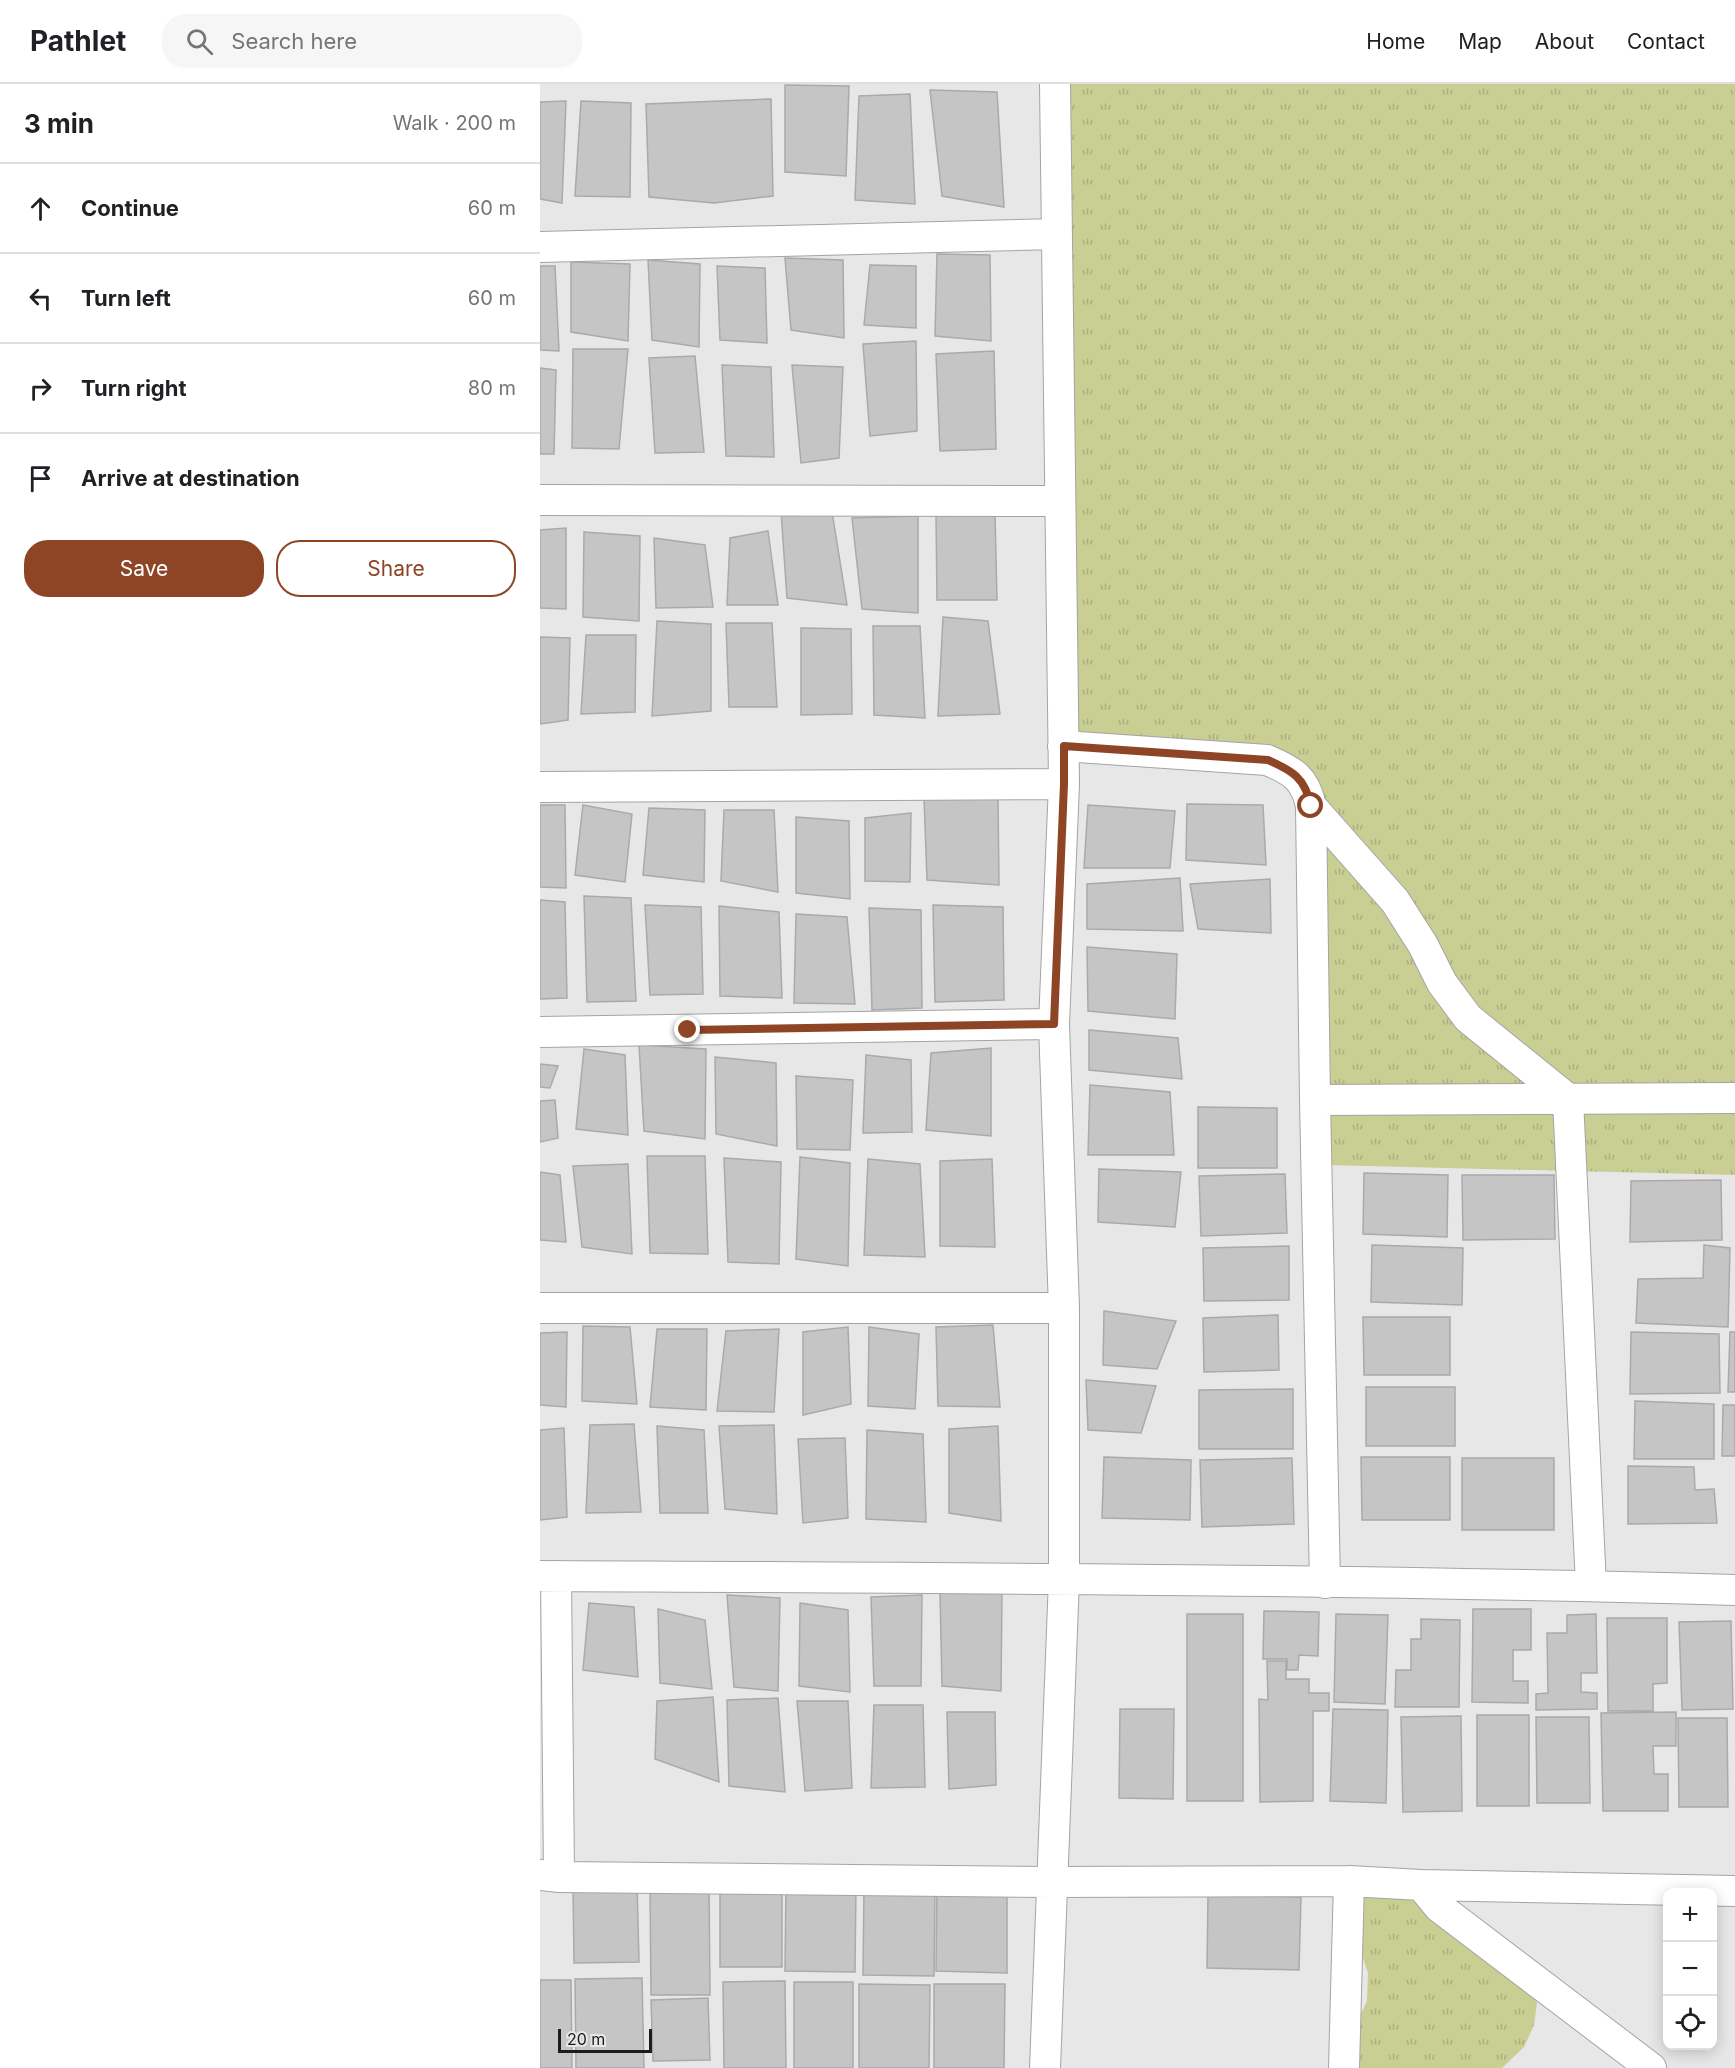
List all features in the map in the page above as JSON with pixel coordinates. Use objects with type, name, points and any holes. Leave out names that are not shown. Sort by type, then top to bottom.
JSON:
[{"type":"street","points":[[1045,2068],[1064,1579],[1064,1308],[1054,1024],[1064,784],[1055,84]]},
{"type":"street","points":[[540,247],[1057,234]]},
{"type":"street","points":[[540,500],[1060,501]]},
{"type":"street","points":[[1064,746],[1268,760],[1286,768],[1301,779],[1308,792],[1311,806],[1325,1583]]},
{"type":"street","points":[[540,787],[1064,784]]},
{"type":"street","points":[[1311,806],[1395,901],[1423,945],[1442,983],[1468,1018],[1568,1099],[1591,1586]]},
{"type":"street","points":[[540,1032],[1054,1024]]},
{"type":"street","points":[[1315,1100],[1735,1098]]},
{"type":"street","points":[[540,1308],[1064,1308]]},
{"type":"street","points":[[1735,1590],[1064,1579],[548,1576],[549,1876],[1051,1882],[1348,1881],[1421,1885],[1735,1891]]},
{"type":"street","points":[[1344,2068],[1348,1881]]},
{"type":"street","points":[[1421,1885],[1439,1907],[1651,2068]]},
{"type":"green space","points":[[1056,84],[1735,84],[1735,1175],[1326,1165],[1303,776],[1066,742]]},
{"type":"green space","points":[[1425,1893],[1527,1976],[1537,2003],[1534,2025],[1524,2047],[1502,2068],[1345,2068],[1345,2049],[1367,2001],[1368,1973],[1359,1946],[1360,1900],[1366,1894]]},
{"type":"building","points":[[785,85],[849,86],[846,176],[785,172]]},
{"type":"building","points":[[930,90],[997,92],[1004,207],[942,196]]},
{"type":"building","points":[[910,94],[915,204],[855,200],[859,96]]},
{"type":"building","points":[[771,99],[773,196],[714,203],[649,197],[646,104]]},
{"type":"building","points":[[566,101],[562,203],[540,199],[540,102]]},
{"type":"building","points":[[581,101],[631,103],[630,197],[575,196]]},
{"type":"building","points":[[937,254],[990,255],[991,341],[935,336]]},
{"type":"building","points":[[785,258],[843,260],[844,338],[791,330]]},
{"type":"building","points":[[648,260],[700,264],[699,347],[652,340]]},
{"type":"building","points":[[571,262],[630,264],[628,341],[571,332]]},
{"type":"building","points":[[870,265],[916,266],[916,328],[864,325]]},
{"type":"building","points":[[540,266],[555,266],[559,351],[540,350]]},
{"type":"building","points":[[717,266],[765,268],[767,343],[720,340]]},
{"type":"building","points":[[916,341],[917,431],[870,436],[863,344]]},
{"type":"building","points":[[573,349],[628,349],[619,449],[572,448]]},
{"type":"building","points":[[994,351],[996,449],[940,451],[936,354]]},
{"type":"building","points":[[695,356],[704,452],[655,453],[649,358]]},
{"type":"building","points":[[722,365],[771,367],[774,457],[726,456]]},
{"type":"building","points":[[792,365],[843,367],[839,458],[801,463]]},
{"type":"building","points":[[540,368],[556,370],[554,454],[540,454]]},
{"type":"building","points":[[781,511],[832,512],[847,605],[787,598]]},
{"type":"building","points":[[995,514],[997,600],[937,600],[936,516]]},
{"type":"building","points":[[918,516],[918,613],[862,609],[852,518]]},
{"type":"building","points":[[566,528],[566,609],[540,608],[540,530]]},
{"type":"building","points":[[768,531],[778,605],[727,605],[730,538]]},
{"type":"building","points":[[584,532],[640,536],[639,621],[583,617]]},
{"type":"building","points":[[654,538],[705,545],[713,607],[656,608]]},
{"type":"building","points":[[943,617],[988,621],[1000,714],[938,716]]},
{"type":"building","points":[[657,621],[711,624],[711,711],[652,716]]},
{"type":"building","points":[[726,623],[772,623],[777,707],[729,707]]},
{"type":"building","points":[[873,626],[920,626],[925,718],[874,715]]},
{"type":"building","points":[[801,628],[851,629],[852,714],[801,715]]},
{"type":"building","points":[[586,635],[636,635],[635,712],[581,714]]},
{"type":"building","points":[[540,637],[570,638],[568,720],[540,724]]},
{"type":"building","points":[[924,797],[998,798],[999,885],[927,880]]},
{"type":"building","points":[[1187,804],[1263,805],[1266,865],[1186,860]]},
{"type":"building","points":[[540,805],[565,805],[566,888],[540,887]]},
{"type":"building","points":[[583,805],[632,814],[625,882],[575,875]]},
{"type":"building","points":[[1088,805],[1175,811],[1170,868],[1084,868]]},
{"type":"building","points":[[649,808],[705,810],[704,882],[643,875]]},
{"type":"building","points":[[724,810],[774,810],[778,892],[721,881]]},
{"type":"building","points":[[911,813],[910,882],[865,881],[865,818]]},
{"type":"building","points":[[796,817],[849,821],[850,899],[796,893]]},
{"type":"building","points":[[1180,878],[1183,931],[1087,929],[1087,884]]},
{"type":"building","points":[[1270,879],[1271,933],[1198,929],[1190,884]]},
{"type":"building","points":[[584,896],[631,898],[636,1001],[587,1002]]},
{"type":"building","points":[[540,900],[565,902],[567,998],[540,999]]},
{"type":"building","points":[[645,905],[701,907],[703,994],[650,995]]},
{"type":"building","points":[[933,905],[1003,907],[1004,1000],[935,1002]]},
{"type":"building","points":[[719,906],[779,912],[782,998],[720,996]]},
{"type":"building","points":[[869,908],[921,910],[922,1008],[872,1010]]},
{"type":"building","points":[[796,914],[847,917],[855,1004],[794,1003]]},
{"type":"building","points":[[1087,947],[1177,954],[1175,1019],[1088,1011]]},
{"type":"building","points":[[1089,1030],[1178,1038],[1182,1079],[1089,1070]]},
{"type":"building","points":[[639,1045],[706,1049],[705,1139],[644,1131]]},
{"type":"building","points":[[991,1048],[991,1136],[926,1130],[931,1053]]},
{"type":"building","points":[[584,1049],[625,1055],[628,1135],[576,1129]]},
{"type":"building","points":[[866,1055],[911,1060],[912,1132],[863,1133]]},
{"type":"building","points":[[715,1057],[776,1063],[777,1146],[716,1134]]},
{"type":"building","points":[[540,1064],[558,1066],[550,1088],[540,1087]]},
{"type":"building","points":[[796,1076],[853,1080],[850,1150],[797,1149]]},
{"type":"building","points":[[1090,1085],[1170,1092],[1174,1155],[1088,1155]]},
{"type":"building","points":[[555,1100],[558,1138],[540,1142],[540,1101]]},
{"type":"building","points":[[1198,1107],[1277,1108],[1277,1168],[1198,1168]]},
{"type":"building","points":[[647,1156],[705,1156],[708,1254],[650,1253]]},
{"type":"building","points":[[800,1157],[850,1163],[848,1266],[796,1259]]},
{"type":"building","points":[[724,1158],[781,1162],[779,1264],[728,1262]]},
{"type":"building","points":[[868,1159],[920,1164],[925,1257],[864,1255]]},
{"type":"building","points":[[992,1159],[995,1247],[940,1246],[940,1161]]},
{"type":"building","points":[[628,1164],[632,1254],[582,1247],[573,1166]]},
{"type":"building","points":[[1099,1169],[1181,1172],[1175,1227],[1098,1222]]},
{"type":"building","points":[[540,1172],[560,1175],[566,1242],[540,1240]]},
{"type":"building","points":[[1364,1173],[1448,1175],[1447,1237],[1363,1234]]},
{"type":"building","points":[[1285,1174],[1287,1233],[1201,1236],[1199,1176]]},
{"type":"building","points":[[1462,1175],[1554,1175],[1555,1239],[1463,1240]]},
{"type":"building","points":[[1721,1180],[1722,1240],[1630,1242],[1631,1181]]},
{"type":"building","points":[[1372,1245],[1463,1248],[1462,1305],[1371,1302]]},
{"type":"building","points":[[1704,1245],[1730,1248],[1728,1327],[1636,1323],[1638,1279],[1703,1278]]},
{"type":"building","points":[[1289,1246],[1289,1300],[1204,1301],[1203,1248]]},
{"type":"building","points":[[1104,1311],[1176,1321],[1157,1369],[1103,1365]]},
{"type":"building","points":[[1278,1315],[1279,1370],[1204,1372],[1203,1318]]},
{"type":"building","points":[[1363,1317],[1450,1317],[1450,1375],[1364,1375]]},
{"type":"building","points":[[993,1325],[1000,1407],[938,1406],[936,1327]]},
{"type":"building","points":[[583,1326],[630,1327],[637,1404],[582,1401]]},
{"type":"building","points":[[848,1327],[851,1404],[803,1415],[803,1332]]},
{"type":"building","points":[[869,1327],[919,1334],[915,1409],[868,1406]]},
{"type":"building","points":[[657,1329],[707,1329],[706,1410],[650,1407]]},
{"type":"building","points":[[779,1329],[774,1412],[717,1411],[726,1331]]},
{"type":"building","points":[[567,1332],[566,1407],[540,1405],[540,1333]]},
{"type":"building","points":[[1631,1332],[1719,1334],[1720,1393],[1630,1394]]},
{"type":"building","points":[[1730,1332],[1735,1332],[1735,1392],[1728,1392]]},
{"type":"building","points":[[1086,1380],[1156,1386],[1141,1433],[1088,1430]]},
{"type":"building","points":[[1366,1387],[1455,1387],[1455,1446],[1366,1446]]},
{"type":"building","points":[[1293,1389],[1293,1449],[1199,1449],[1199,1390]]},
{"type":"building","points":[[1635,1401],[1714,1404],[1714,1459],[1634,1459]]},
{"type":"building","points":[[1723,1405],[1735,1405],[1735,1456],[1722,1456]]},
{"type":"building","points":[[634,1424],[641,1512],[586,1513],[590,1425]]},
{"type":"building","points":[[774,1425],[777,1514],[725,1509],[719,1426]]},
{"type":"building","points":[[657,1426],[704,1430],[708,1513],[660,1513]]},
{"type":"building","points":[[998,1426],[1001,1521],[949,1513],[949,1429]]},
{"type":"building","points":[[564,1428],[567,1517],[540,1520],[540,1430]]},
{"type":"building","points":[[867,1430],[923,1434],[926,1522],[866,1519]]},
{"type":"building","points":[[845,1438],[848,1518],[803,1523],[798,1439]]},
{"type":"building","points":[[1104,1457],[1191,1460],[1190,1520],[1102,1518]]},
{"type":"building","points":[[1361,1457],[1450,1457],[1450,1520],[1362,1520]]},
{"type":"building","points":[[1292,1458],[1294,1524],[1202,1527],[1200,1460]]},
{"type":"building","points":[[1462,1458],[1554,1458],[1554,1530],[1462,1530]]},
{"type":"building","points":[[1628,1466],[1694,1467],[1695,1490],[1714,1489],[1717,1523],[1628,1524]]},
{"type":"building","points":[[940,1592],[1002,1592],[1001,1691],[942,1686]]},
{"type":"building","points":[[727,1595],[780,1598],[778,1691],[734,1687]]},
{"type":"building","points":[[922,1595],[921,1686],[874,1686],[871,1597]]},
{"type":"building","points":[[589,1603],[634,1607],[638,1677],[583,1670]]},
{"type":"building","points":[[800,1603],[848,1610],[850,1692],[799,1686]]},
{"type":"building","points":[[658,1609],[705,1620],[712,1689],[660,1683]]},
{"type":"building","points":[[1473,1609],[1531,1609],[1531,1650],[1513,1650],[1513,1681],[1528,1681],[1528,1703],[1472,1702]]},
{"type":"building","points":[[1264,1611],[1319,1612],[1318,1656],[1299,1655],[1298,1670],[1287,1670],[1287,1659],[1263,1659]]},
{"type":"building","points":[[1187,1614],[1243,1614],[1243,1801],[1187,1801]]},
{"type":"building","points":[[1336,1614],[1388,1615],[1385,1704],[1334,1702]]},
{"type":"building","points":[[1596,1614],[1597,1673],[1581,1673],[1581,1692],[1597,1693],[1597,1709],[1536,1710],[1536,1694],[1548,1693],[1547,1633],[1567,1633],[1567,1615]]},
{"type":"building","points":[[1607,1618],[1667,1618],[1667,1683],[1653,1684],[1653,1711],[1608,1711]]},
{"type":"building","points":[[1421,1619],[1460,1620],[1459,1707],[1395,1707],[1396,1670],[1411,1670],[1411,1639],[1421,1639]]},
{"type":"building","points":[[1731,1621],[1733,1709],[1682,1710],[1679,1622]]},
{"type":"building","points":[[1267,1661],[1286,1661],[1286,1679],[1309,1679],[1309,1693],[1329,1693],[1329,1711],[1313,1711],[1313,1801],[1260,1802],[1259,1699],[1268,1700]]},
{"type":"building","points":[[713,1697],[719,1782],[655,1759],[657,1701]]},
{"type":"building","points":[[778,1698],[785,1792],[729,1786],[727,1700]]},
{"type":"building","points":[[797,1701],[848,1701],[852,1788],[805,1791]]},
{"type":"building","points":[[874,1705],[923,1705],[925,1787],[871,1788]]},
{"type":"building","points":[[1120,1709],[1174,1709],[1173,1799],[1119,1798]]},
{"type":"building","points":[[1333,1709],[1388,1710],[1386,1803],[1330,1801]]},
{"type":"building","points":[[947,1712],[995,1712],[996,1785],[949,1789]]},
{"type":"building","points":[[1676,1712],[1676,1746],[1653,1746],[1654,1774],[1668,1774],[1668,1811],[1603,1811],[1601,1713]]},
{"type":"building","points":[[1477,1715],[1529,1715],[1529,1806],[1477,1806]]},
{"type":"building","points":[[1461,1716],[1462,1811],[1403,1812],[1401,1717]]},
{"type":"building","points":[[1536,1717],[1589,1717],[1590,1803],[1537,1803]]},
{"type":"building","points":[[1678,1718],[1727,1718],[1728,1807],[1679,1807]]},
{"type":"building","points":[[637,1882],[639,1962],[574,1963],[573,1883]]},
{"type":"building","points":[[786,1883],[856,1884],[855,1972],[785,1971]]},
{"type":"building","points":[[650,1884],[709,1884],[710,1995],[651,1995]]},
{"type":"building","points":[[720,1884],[782,1885],[782,1967],[720,1967]]},
{"type":"building","points":[[937,1884],[1007,1885],[1007,1973],[936,1971]]},
{"type":"building","points":[[864,1888],[935,1888],[934,1976],[863,1975]]},
{"type":"building","points":[[1208,1895],[1301,1897],[1299,1970],[1207,1968]]},
{"type":"building","points":[[642,1978],[644,2068],[576,2068],[575,1979]]},
{"type":"building","points":[[540,1980],[571,1980],[572,2068],[540,2068]]},
{"type":"building","points":[[785,1981],[786,2068],[724,2068],[723,1982]]},
{"type":"building","points":[[794,1982],[853,1982],[853,2068],[794,2068]]},
{"type":"building","points":[[859,1984],[930,1985],[929,2068],[859,2068]]},
{"type":"building","points":[[934,1984],[1005,1984],[1004,2068],[934,2068]]},
{"type":"building","points":[[708,1998],[710,2060],[653,2061],[651,2000]]},
{"type":"route","points":[[688,1030],[1054,1024],[1064,746],[1268,760],[1286,768],[1301,779],[1308,792],[1311,806]]}]
